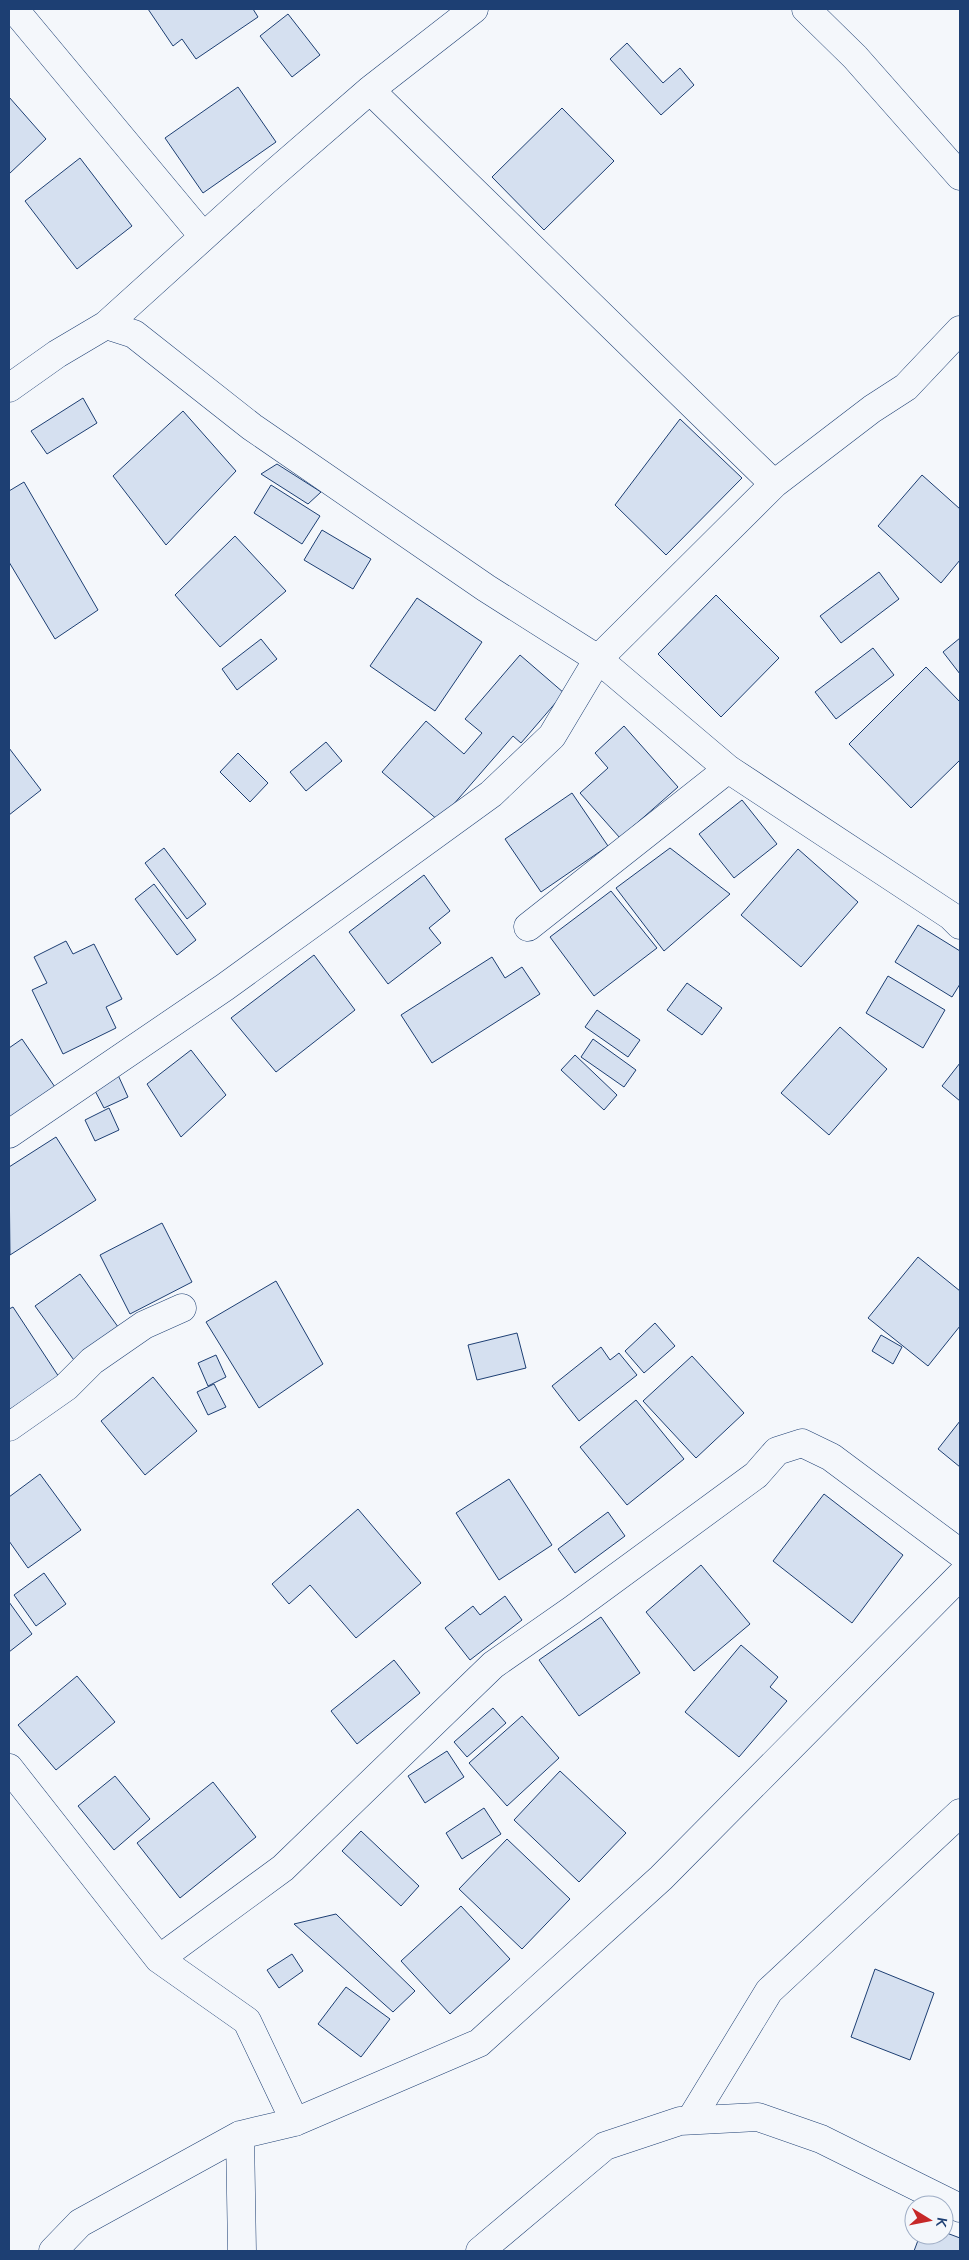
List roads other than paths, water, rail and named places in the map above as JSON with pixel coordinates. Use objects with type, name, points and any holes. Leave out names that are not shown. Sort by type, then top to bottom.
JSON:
[{"type":"street","points":[[14,9],[203,236]]},
{"type":"street","points":[[9,388],[58,354],[106,325],[203,236],[370,90],[474,9]]},
{"type":"street","points":[[806,9],[855,57],[960,176]]},
{"type":"street","points":[[370,90],[774,484]]},
{"type":"street","points":[[106,325],[134,334],[252,427],[486,588],[598,659],[728,769],[950,916],[960,925]]},
{"type":"street","points":[[9,1134],[225,987],[491,794],[552,736],[598,659],[774,484],[872,409],[906,387],[960,330]]},
{"type":"street","points":[[528,926],[728,769]]},
{"type":"street","points":[[9,1427],[66,1387],[92,1361],[144,1325],[182,1308]]},
{"type":"street","points":[[159,1959],[283,1868],[493,1665],[572,1610],[756,1475],[777,1452],[802,1442],[831,1457],[960,1553]]},
{"type":"street","points":[[53,2251],[80,2223],[240,2135],[295,2122],[479,2044],[661,1878],[960,1576]]},
{"type":"street","points":[[9,1768],[159,1959],[247,2021],[295,2122]]},
{"type":"street","points":[[691,2119],[769,1991],[960,1813]]},
{"type":"street","points":[[480,2251],[605,2146],[691,2119],[758,2118],[821,2139],[960,2208]]},
{"type":"street","points":[[240,2135],[242,2251]]}]
